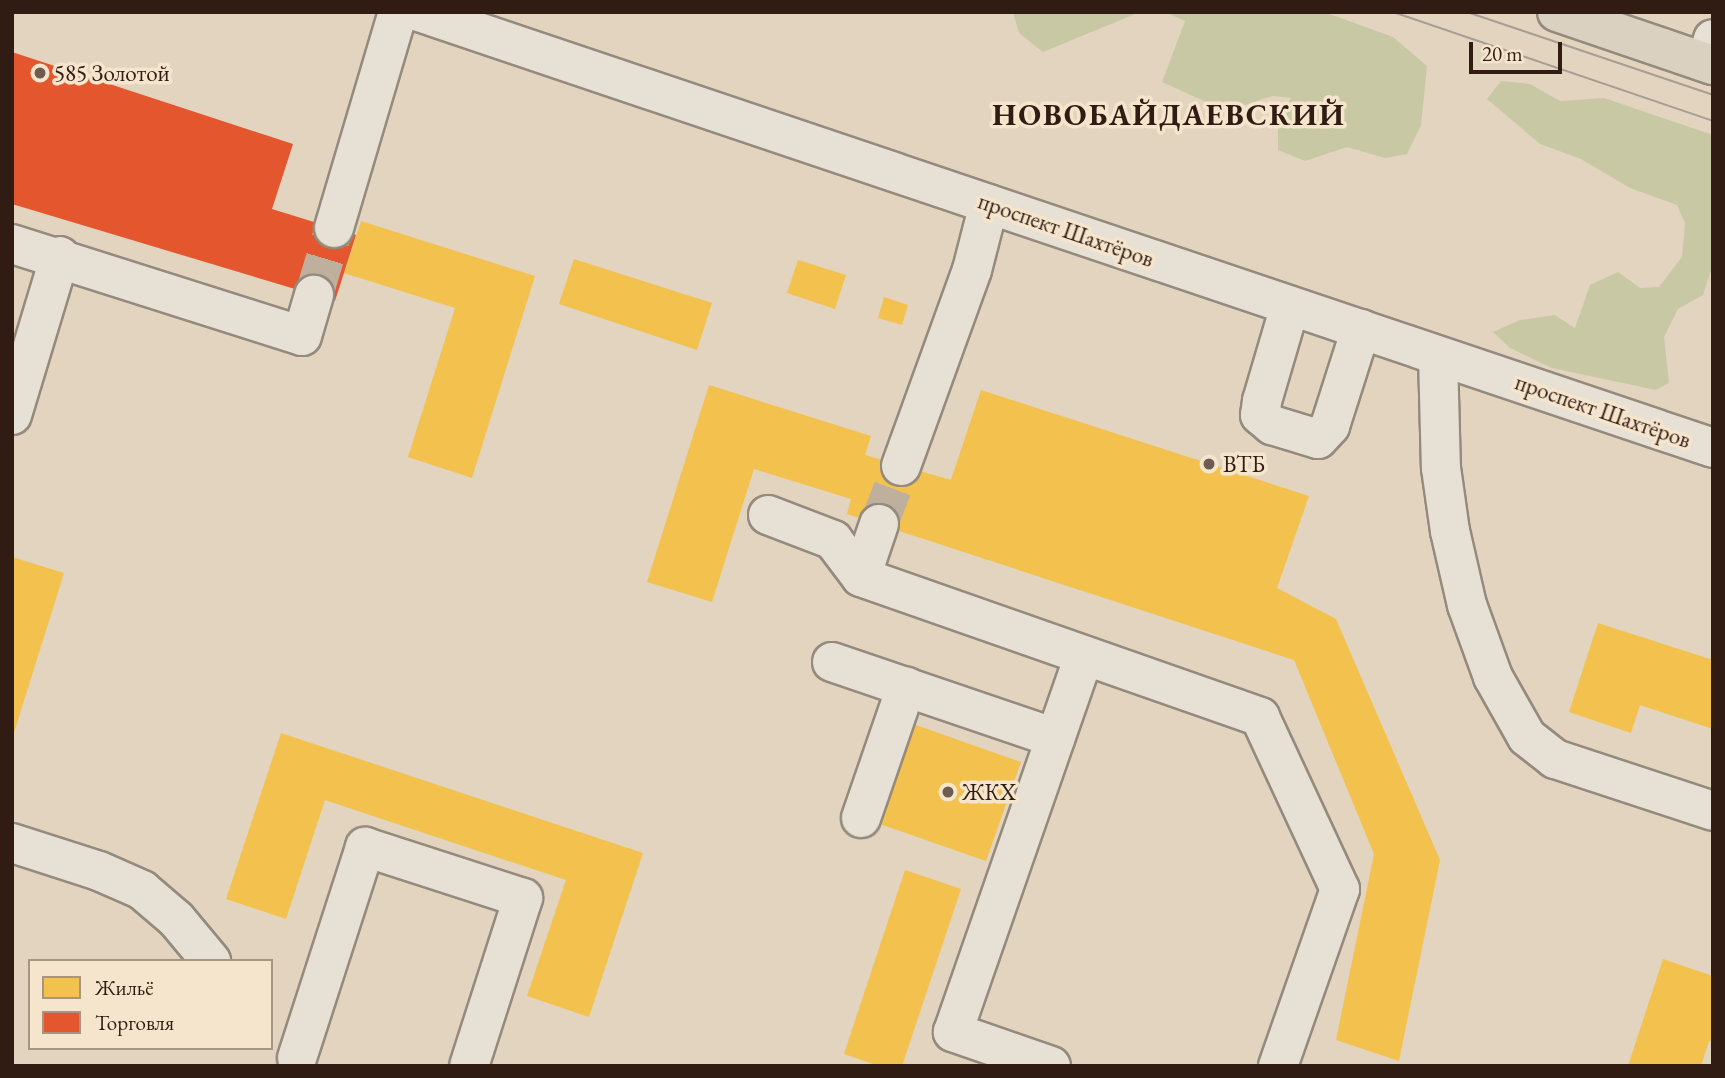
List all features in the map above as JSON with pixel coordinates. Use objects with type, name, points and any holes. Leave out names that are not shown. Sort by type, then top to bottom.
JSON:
[{"type":"main road","points":[[1557,12],[1710,55]]},
{"type":"street","points":[[334,228],[398,12]]},
{"type":"street","name":"проспект Шахтёров","points":[[419,12],[1713,448]]},
{"type":"street","points":[[901,466],[972,270],[989,204]]},
{"type":"street","points":[[12,244],[60,256],[302,336],[314,295]]},
{"type":"street","points":[[12,415],[60,256]]},
{"type":"street","points":[[1290,306],[1262,401],[1260,415],[1272,425],[1318,439],[1330,426],[1361,329]]},
{"type":"street","points":[[1438,356],[1441,468],[1462,581],[1493,677],[1527,737],[1555,759],[1713,811]]},
{"type":"street","points":[[768,515],[833,540],[861,577],[1261,718],[1340,888],[1278,1066]]},
{"type":"street","points":[[861,577],[879,524]]},
{"type":"street","points":[[1051,1066],[953,1032],[1084,656]]},
{"type":"street","points":[[832,662],[1055,738]]},
{"type":"street","points":[[862,818],[906,687]]},
{"type":"street","points":[[12,843],[99,871],[142,890],[176,919],[209,959]]},
{"type":"street","points":[[297,1056],[365,847],[523,898],[469,1066]]},
{"type":"green space","points":[[1013,12],[1140,12],[1043,52],[1019,33]]},
{"type":"green space","points":[[1165,12],[1324,12],[1393,37],[1427,66],[1421,125],[1407,154],[1385,158],[1347,147],[1305,161],[1278,150],[1278,123],[1291,98],[1273,96],[1226,111],[1162,82],[1185,21]]},
{"type":"green space","points":[[1501,81],[1530,84],[1560,101],[1604,98],[1713,135],[1713,264],[1703,295],[1678,309],[1664,337],[1669,383],[1656,390],[1552,368],[1510,348],[1493,332],[1520,320],[1555,315],[1575,328],[1590,285],[1618,272],[1640,288],[1659,287],[1682,257],[1685,223],[1677,205],[1630,188],[1581,159],[1540,144],[1487,99]]},
{"type":"building: Жильё","points":[[361,221],[535,276],[472,478],[408,457],[455,308],[344,273]]},
{"type":"building: Жильё","points":[[574,259],[712,303],[697,350],[559,304]]},
{"type":"building: Жильё","points":[[798,260],[846,275],[835,309],[787,293]]},
{"type":"building: Жильё","points":[[884,297],[908,305],[902,325],[878,318]]},
{"type":"building: Жильё","points":[[709,385],[871,436],[865,455],[951,480],[981,390],[1309,496],[1277,588],[1336,619],[1440,860],[1399,1061],[1336,1040],[1374,854],[1294,660],[847,514],[851,499],[754,469],[712,602],[647,582]]},
{"type":"building: Жильё","points":[[12,557],[64,573],[13,736],[12,736]]},
{"type":"building: Жильё","points":[[1598,623],[1713,660],[1713,729],[1640,705],[1631,733],[1569,712]]},
{"type":"building: Жильё","name":"ЖКХ","points":[[910,723],[1021,762],[986,861],[874,822]]},
{"type":"building: Жильё","points":[[281,733],[643,853],[589,1017],[527,996],[566,880],[325,800],[286,919],[226,899]]},
{"type":"building: Жильё","points":[[905,870],[961,889],[902,1066],[879,1066],[844,1054]]},
{"type":"building: Жильё","points":[[1663,959],[1713,976],[1713,1042],[1709,1041],[1701,1066],[1628,1066]]},
{"type":"building: Торговля","points":[[12,52],[293,144],[272,209],[356,235],[335,301],[12,204]]},
{"type":"tunnel","points":[[314,295],[334,228]]},
{"type":"tunnel","points":[[879,524],[901,466]]},
{"type":"tram line","points":[[1393,12],[1713,121]]},
{"type":"tram line","points":[[1467,12],[1713,95]]},
{"type":"place","name":"585 Золотой","points":[[40,73]]},
{"type":"place","name":"ВТБ","points":[[1209,464]]},
{"type":"place","name":"ЖКХ","points":[[948,792]]},
{"type":"district","name":"НОВОБАЙДАЕВСКИЙ","points":[[1169,115]]}]
